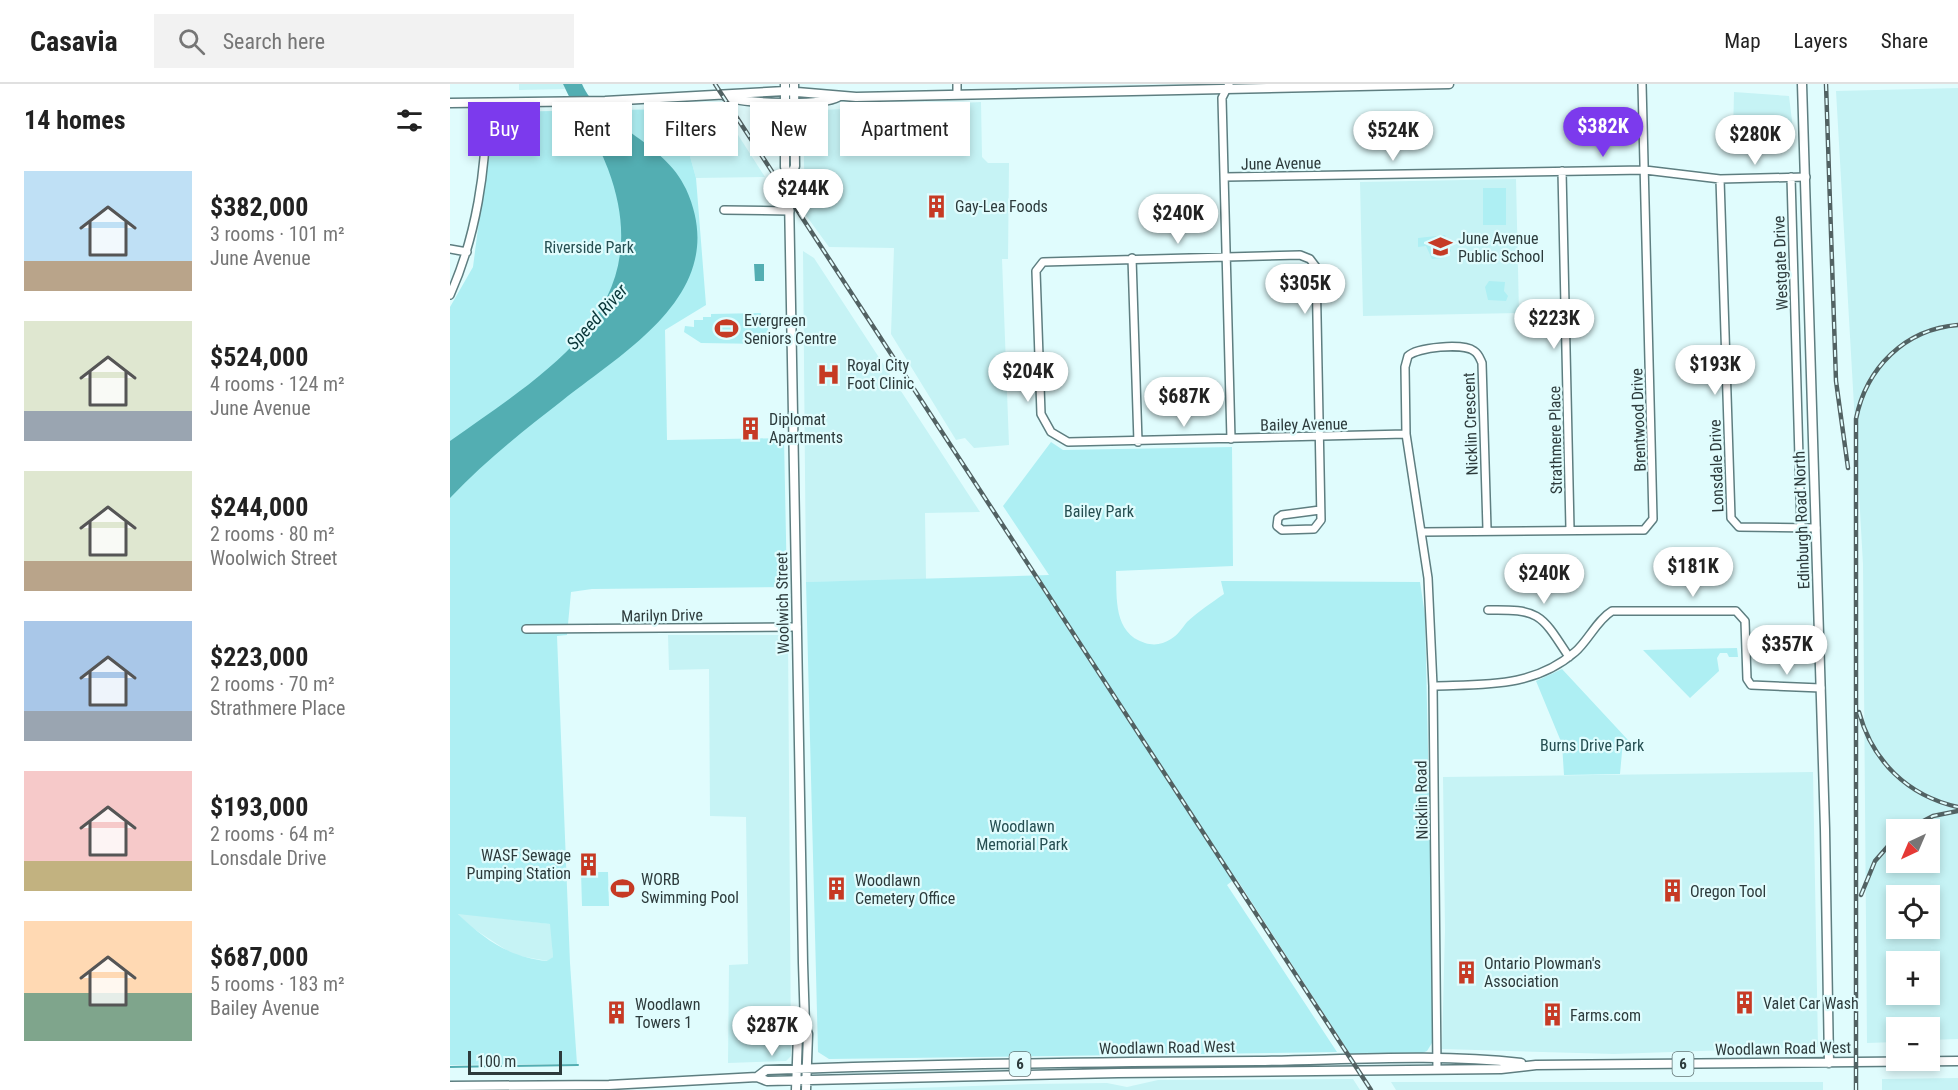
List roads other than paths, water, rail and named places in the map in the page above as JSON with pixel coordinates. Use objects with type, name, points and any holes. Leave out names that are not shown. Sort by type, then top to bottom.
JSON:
[{"type":"main road","points":[[540,102],[725,96],[734,93],[790,88],[838,97],[957,94],[1039,88],[1449,84]]},
{"type":"main road","name":"Edinburgh Road North","points":[[1802,84],[1821,688],[1829,1063]]},
{"type":"main road","name":"Woolwich Street","points":[[790,88],[790,102]]},
{"type":"main road","points":[[725,96],[737,101],[790,102]]},
{"type":"main road","points":[[828,102],[838,97]]},
{"type":"main road","points":[[450,103],[468,104]]},
{"type":"main road","name":"Woolwich Street","points":[[794,156],[795,166],[790,179],[790,211],[805,1026],[808,1034],[809,1069],[806,1090]]},
{"type":"main road","name":"Woolwich Street","points":[[797,1085],[798,1034],[805,1026]]},
{"type":"main road","name":"Woodlawn Road West","points":[[757,1077],[766,1070],[798,1069],[1436,1059],[1473,1059],[1536,1065],[1958,1061]]},
{"type":"main road","name":"Woodlawn Road West","points":[[757,1077],[767,1081],[797,1085],[808,1080],[1118,1072],[1501,1069],[1536,1065]]},
{"type":"main road","points":[[450,1086],[609,1085],[757,1077]]},
{"type":"street","points":[[957,84],[957,94]]},
{"type":"street","name":"Brentwood Drive","points":[[1423,532],[1487,529],[1644,530],[1653,519],[1642,84]]},
{"type":"street","points":[[1228,86],[1222,98],[1231,439]]},
{"type":"street","points":[[450,296],[467,252],[483,156]]},
{"type":"street","name":"June Avenue","points":[[1225,177],[1645,170],[1720,179],[1806,177]]},
{"type":"street","name":"Strathmere Place","points":[[1562,171],[1570,529]]},
{"type":"street","name":"Westgate Drive","points":[[1791,177],[1801,528]]},
{"type":"street","name":"Lonsdale Drive","points":[[1720,179],[1731,518],[1739,527],[1816,528]]},
{"type":"street","points":[[724,210],[790,211]]},
{"type":"street","points":[[450,249],[467,252]]},
{"type":"street","points":[[1138,442],[1132,258],[1300,255],[1310,259],[1316,267],[1321,520],[1314,529],[1282,530],[1277,526],[1278,518],[1282,515],[1320,510]]},
{"type":"street","name":"Bailey Avenue","points":[[1132,258],[1043,262],[1038,265],[1036,271],[1041,414],[1046,426],[1061,440],[1068,442],[1138,442],[1406,434]]},
{"type":"street","name":"Nicklin Crescent","points":[[1423,532],[1406,434],[1405,367],[1408,356],[1416,350],[1439,348],[1466,347],[1473,350],[1482,363],[1487,529]]},
{"type":"street","name":"Nicklin Road","points":[[1423,532],[1428,578],[1433,686],[1437,1069]]},
{"type":"street","points":[[1488,610],[1521,610],[1540,617],[1569,657]]},
{"type":"street","points":[[1433,686],[1517,682],[1550,670],[1569,657],[1612,611],[1736,611],[1745,621],[1747,679],[1751,685],[1821,688]]},
{"type":"street","name":"Marilyn Drive","points":[[526,629],[797,627]]},
{"type":"water","points":[[563,84],[582,84],[594,102],[572,102]]},
{"type":"water","name":"Speed River","points":[[632,134],[644,142],[644,156],[661,156],[676,173],[686,189],[697,225],[695,257],[685,286],[666,313],[643,337],[505,447],[450,498],[450,441],[523,389],[557,361],[585,331],[607,298],[619,260],[620,218],[608,169],[602,156],[632,156]]},
{"type":"water","points":[[754,264],[764,264],[764,281],[755,281]]},
{"type":"waterway","points":[[512,1066],[578,1065]]},
{"type":"waterway","points":[[450,1067],[501,1066]]},
{"type":"railway","points":[[715,84],[1371,1090]]},
{"type":"railway","points":[[1826,84],[1836,381],[1848,468]]},
{"type":"railway","points":[[1856,1090],[1856,419],[1869,383],[1891,354],[1921,334],[1958,325]]},
{"type":"railway","points":[[1859,712],[1873,746],[1895,774],[1923,794],[1958,807]]},
{"type":"railway","points":[[1927,819],[1958,811]]},
{"type":"railway","points":[[1861,895],[1875,861],[1886,848]]},
{"type":"place","name":"Gay-Lea Foods","points":[[937,206]]},
{"type":"place","name":"June Avenue Public School","points":[[1440,247]]},
{"type":"place","name":"Evergreen Seniors Centre","points":[[726,329]]},
{"type":"place","name":"Royal City Foot Clinic","points":[[829,374]]},
{"type":"place","name":"Diplomat Apartments","points":[[751,428]]},
{"type":"place","name":"WASF Sewage Pumping Station","points":[[589,864]]},
{"type":"place","name":"WORB Swimming Pool","points":[[623,888]]},
{"type":"place","name":"Woodlawn Cemetery Office","points":[[837,889]]},
{"type":"place","name":"Oregon Tool","points":[[1672,891]]},
{"type":"place","name":"Ontario Plowman's Association","points":[[1466,972]]},
{"type":"place","name":"Valet Car Wash","points":[[1745,1003]]},
{"type":"place","name":"Woodlawn Towers 1","points":[[617,1013]]},
{"type":"place","name":"Farms.com","points":[[1552,1015]]},
{"type":"park label","name":"Riverside Park","points":[[589,247]]},
{"type":"park label","name":"Bailey Park","points":[[1099,511]]},
{"type":"park label","name":"Burns Drive Park","points":[[1592,745]]},
{"type":"park label","name":"Woodlawn Memorial Park","points":[[1022,835]]}]
